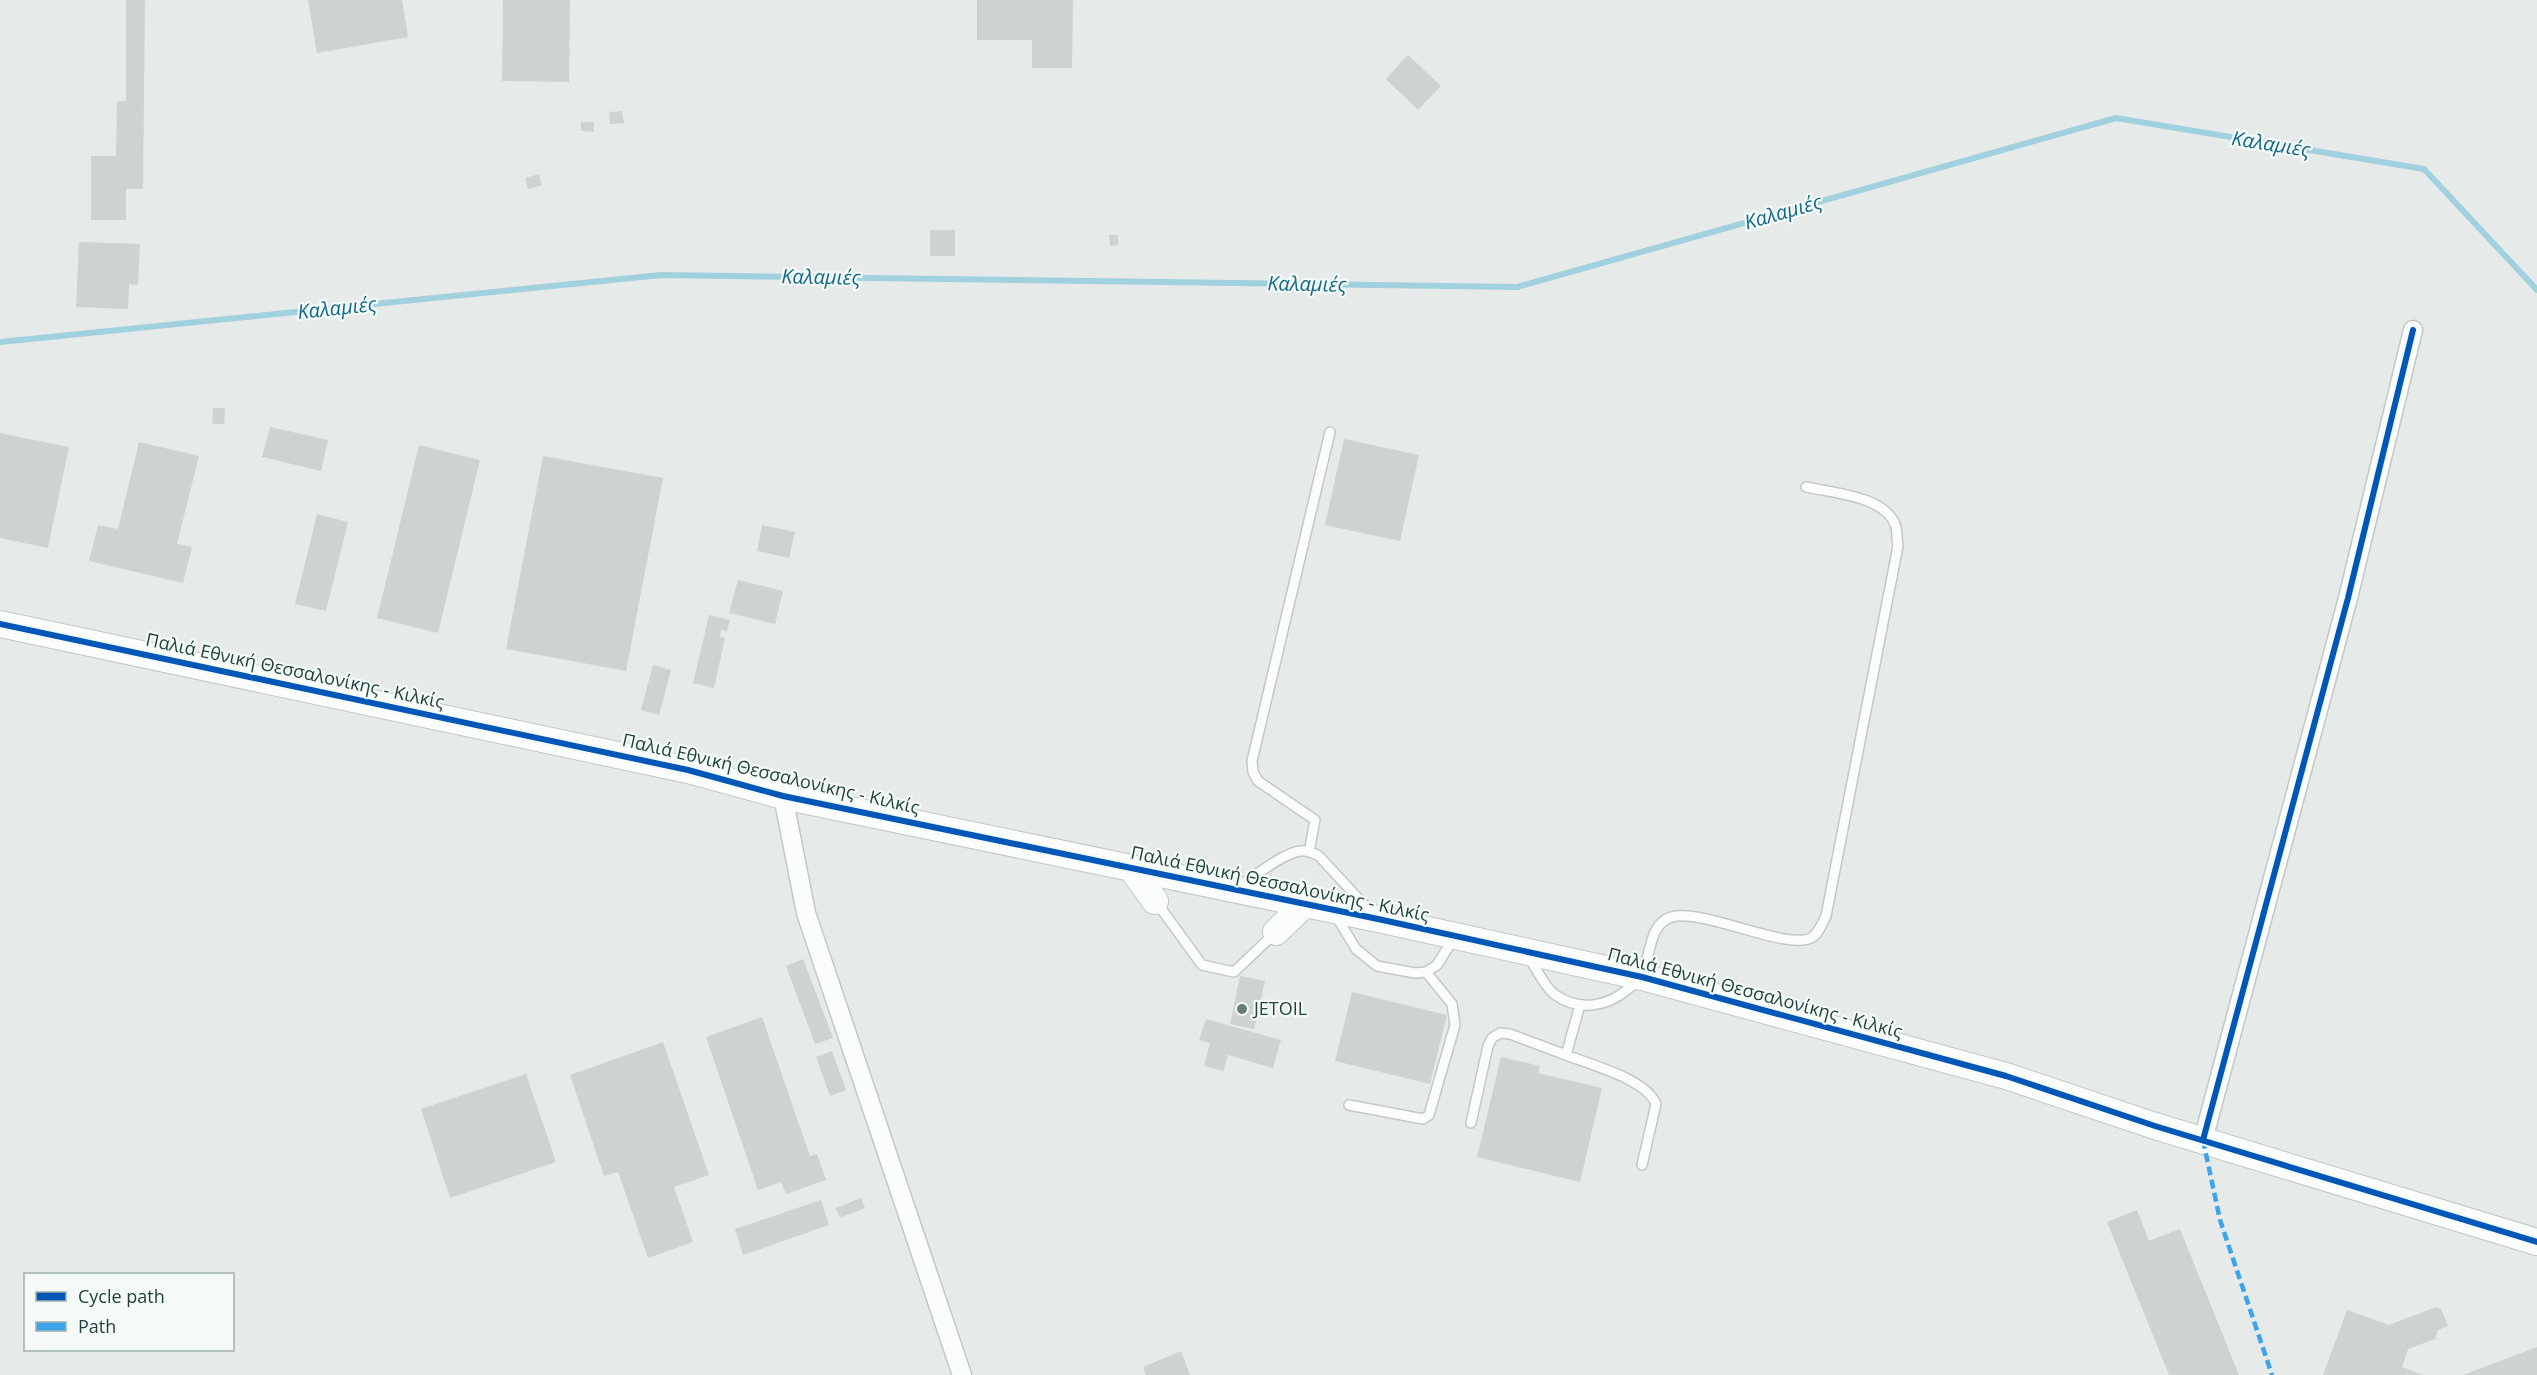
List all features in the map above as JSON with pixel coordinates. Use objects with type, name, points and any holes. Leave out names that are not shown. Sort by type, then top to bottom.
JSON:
[{"type":"main road","name":"Παλιά Εθνική Θεσσαλονίκης - Κιλκίς","points":[[0,624],[688,770],[783,796],[1378,919],[1642,977],[2006,1076],[2203,1140],[2537,1242]]},
{"type":"main road","points":[[1131,868],[1155,901]]},
{"type":"main road","points":[[1276,932],[1305,904]]},
{"type":"street","points":[[2203,1140],[2348,598],[2413,330]]},
{"type":"street","points":[[783,796],[806,913],[962,1375]]},
{"type":"lane","points":[[1309,852],[1315,820],[1258,781],[1252,772],[1252,760],[1330,432]]},
{"type":"lane","points":[[1525,951],[1552,993],[1580,1005],[1595,1006],[1621,996],[1642,977],[1653,936],[1662,922],[1674,916],[1693,916],[1785,940],[1811,938],[1819,931],[1826,916],[1898,546],[1896,526],[1887,512],[1877,503],[1806,486]]},
{"type":"lane","points":[[1232,890],[1284,858],[1299,851],[1309,852],[1319,856],[1378,919]]},
{"type":"lane","points":[[1155,901],[1202,964],[1234,972],[1276,932]]},
{"type":"lane","points":[[1332,910],[1356,949],[1377,966],[1415,973],[1426,972],[1437,964],[1455,936]]},
{"type":"lane","points":[[1349,1105],[1423,1119],[1429,1115],[1455,1025],[1452,1004],[1426,972]]},
{"type":"lane","points":[[1566,1054],[1580,1005]]},
{"type":"lane","points":[[1471,1123],[1488,1046],[1492,1038],[1500,1033],[1510,1034],[1638,1084],[1653,1097],[1656,1104],[1642,1165]]},
{"type":"building","points":[[126,0],[145,0],[143,189],[126,189],[126,220],[91,220],[91,156],[116,156],[117,101],[126,101]]},
{"type":"building","points":[[308,0],[402,0],[408,37],[317,53]]},
{"type":"building","points":[[503,0],[570,0],[569,82],[502,81]]},
{"type":"building","points":[[977,0],[1073,0],[1072,68],[1032,68],[1032,40],[977,40]]},
{"type":"building","points":[[1408,55],[1441,86],[1418,110],[1386,79]]},
{"type":"building","points":[[622,111],[624,123],[610,124],[609,112]]},
{"type":"building","points":[[581,122],[594,122],[594,132],[581,131]]},
{"type":"building","points":[[539,174],[542,185],[528,189],[525,178]]},
{"type":"building","points":[[930,230],[955,230],[955,256],[930,256]]},
{"type":"building","points":[[1109,235],[1118,235],[1118,245],[1110,246]]},
{"type":"building","points":[[79,242],[140,244],[138,285],[129,284],[128,309],[76,307]]},
{"type":"building","points":[[213,408],[225,408],[224,424],[212,424]]},
{"type":"building","points":[[270,427],[328,440],[321,471],[262,457]]},
{"type":"building","points":[[0,433],[69,447],[48,548],[0,538]]},
{"type":"building","points":[[1344,439],[1419,455],[1400,541],[1325,525]]},
{"type":"building","points":[[139,442],[199,456],[177,544],[192,547],[183,583],[89,561],[98,525],[118,529]]},
{"type":"building","points":[[419,445],[480,460],[438,633],[377,618]]},
{"type":"building","points":[[543,456],[663,478],[626,671],[506,649]]},
{"type":"building","points":[[317,514],[348,522],[326,611],[295,604]]},
{"type":"building","points":[[762,525],[795,532],[789,558],[757,551]]},
{"type":"building","points":[[738,580],[783,591],[775,624],[729,613]]},
{"type":"building","points":[[709,615],[730,620],[727,631],[721,630],[720,637],[725,638],[714,688],[693,683]]},
{"type":"building","points":[[653,665],[671,670],[659,715],[641,710]]},
{"type":"building","points":[[803,959],[833,1038],[815,1044],[786,966]]},
{"type":"building","points":[[1240,976],[1265,981],[1254,1029],[1230,1024]]},
{"type":"building","points":[[1352,992],[1447,1015],[1430,1084],[1335,1061]]},
{"type":"building","points":[[762,1017],[810,1156],[817,1154],[826,1180],[786,1194],[781,1182],[758,1190],[706,1037]]},
{"type":"building","points":[[1206,1019],[1281,1040],[1273,1068],[1228,1055],[1223,1071],[1204,1066],[1210,1043],[1199,1040]]},
{"type":"building","points":[[663,1042],[709,1175],[674,1187],[693,1242],[648,1258],[618,1172],[604,1176],[570,1075]]},
{"type":"building","points":[[832,1051],[846,1090],[830,1096],[816,1057]]},
{"type":"building","points":[[1501,1057],[1540,1066],[1538,1073],[1602,1088],[1580,1182],[1477,1157]]},
{"type":"building","points":[[526,1074],[556,1162],[450,1198],[421,1109]]},
{"type":"building","points":[[861,1198],[865,1208],[840,1218],[836,1208]]},
{"type":"building","points":[[821,1200],[829,1225],[743,1255],[735,1229]]},
{"type":"building","points":[[2137,1210],[2149,1241],[2180,1229],[2239,1375],[2169,1375],[2107,1222]]},
{"type":"building","points":[[2436,1307],[2441,1309],[2448,1326],[2438,1330],[2435,1339],[2408,1349],[2402,1367],[2423,1375],[2323,1375],[2347,1310],[2389,1325]]},
{"type":"building","points":[[2537,1347],[2537,1375],[2463,1375]]},
{"type":"building","points":[[1181,1351],[1190,1375],[1146,1375],[1143,1367]]},
{"type":"waterway","name":"Καλαμιές","points":[[0,342],[661,275],[1517,287],[2116,118],[2424,169],[2537,290]]},
{"type":"marked path","points":[[2203,1140],[2220,1220],[2272,1375]]},
{"type":"cycle path","points":[[2203,1140],[2348,598],[2413,330]]},
{"type":"cycle path","points":[[0,624],[688,770],[783,796],[1378,919],[1642,977],[2006,1076],[2155,1126],[2537,1242]]},
{"type":"place","name":"JETOIL","points":[[1242,1009]]}]
